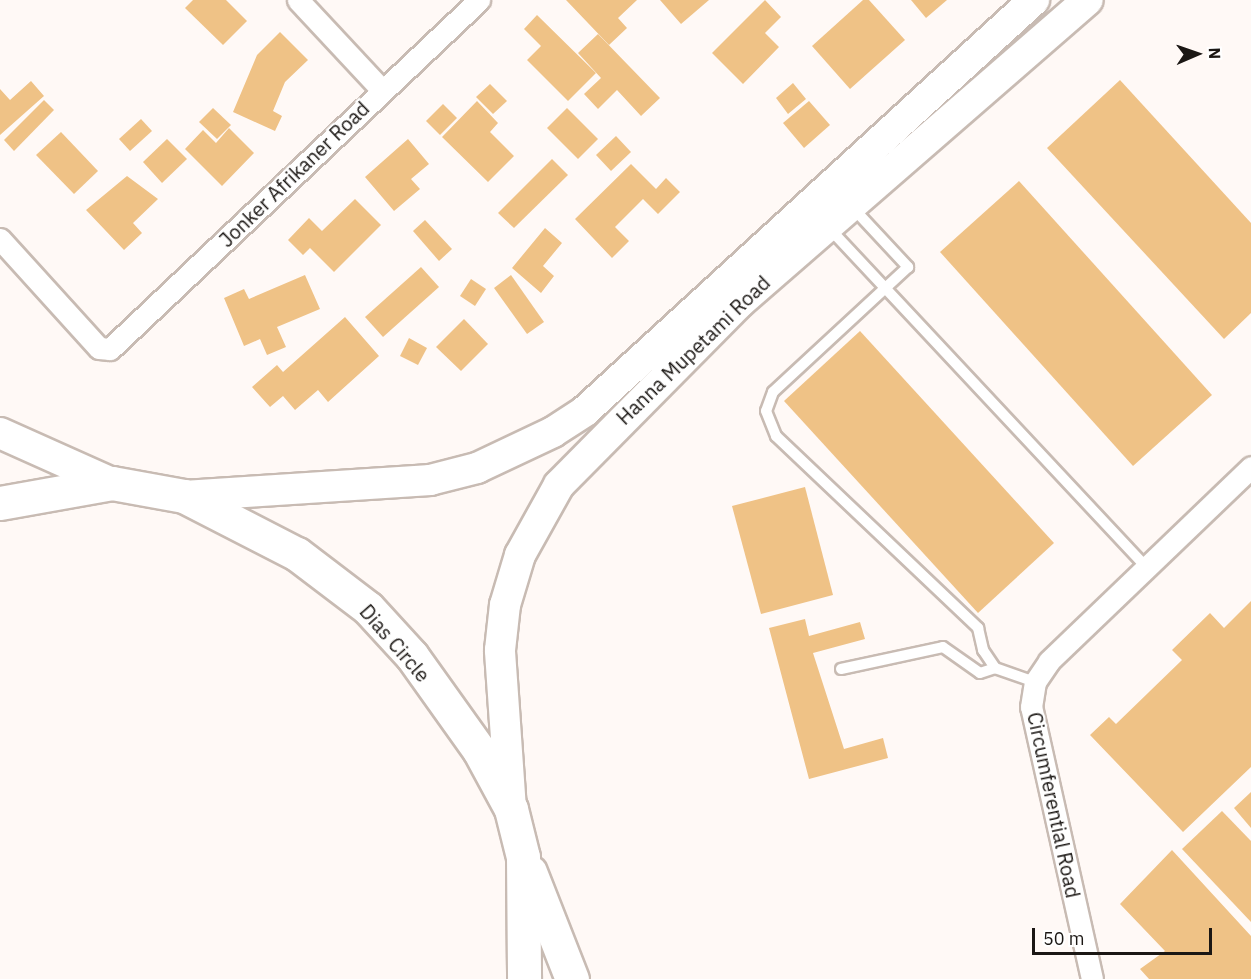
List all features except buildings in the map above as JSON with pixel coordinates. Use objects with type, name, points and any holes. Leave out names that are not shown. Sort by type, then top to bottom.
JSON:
[{"type":"highway","name":"Dias Circle","points":[[0,503],[112,483],[184,496],[297,554],[368,608],[412,656],[479,750],[511,809],[523,857],[524,979]]},
{"type":"highway","points":[[523,857],[572,979]]},
{"type":"main road","name":"Hanna Mupetami Road","points":[[184,496],[430,480],[477,468],[554,432],[585,411],[1034,0]]},
{"type":"main road","name":"Hanna Mupetami Road","points":[[511,809],[500,650],[505,605],[520,555],[540,515],[591,447],[739,303],[1088,0]]},
{"type":"main road","points":[[0,433],[112,483]]},
{"type":"street","points":[[298,0],[382,90]]},
{"type":"street","name":"Jonker Afrikaner Road","points":[[0,239],[99,348],[110,350],[479,0]]},
{"type":"street","name":"Circumferential Road","points":[[1092,979],[1031,707],[1035,682],[1049,661],[1251,467]]},
{"type":"lane","points":[[851,206],[908,267],[774,392],[766,411],[776,436],[978,628],[983,650],[995,668],[1035,682]]},
{"type":"lane","points":[[827,226],[1146,567]]},
{"type":"lane","points":[[840,669],[943,647],[980,674],[995,668]]}]
